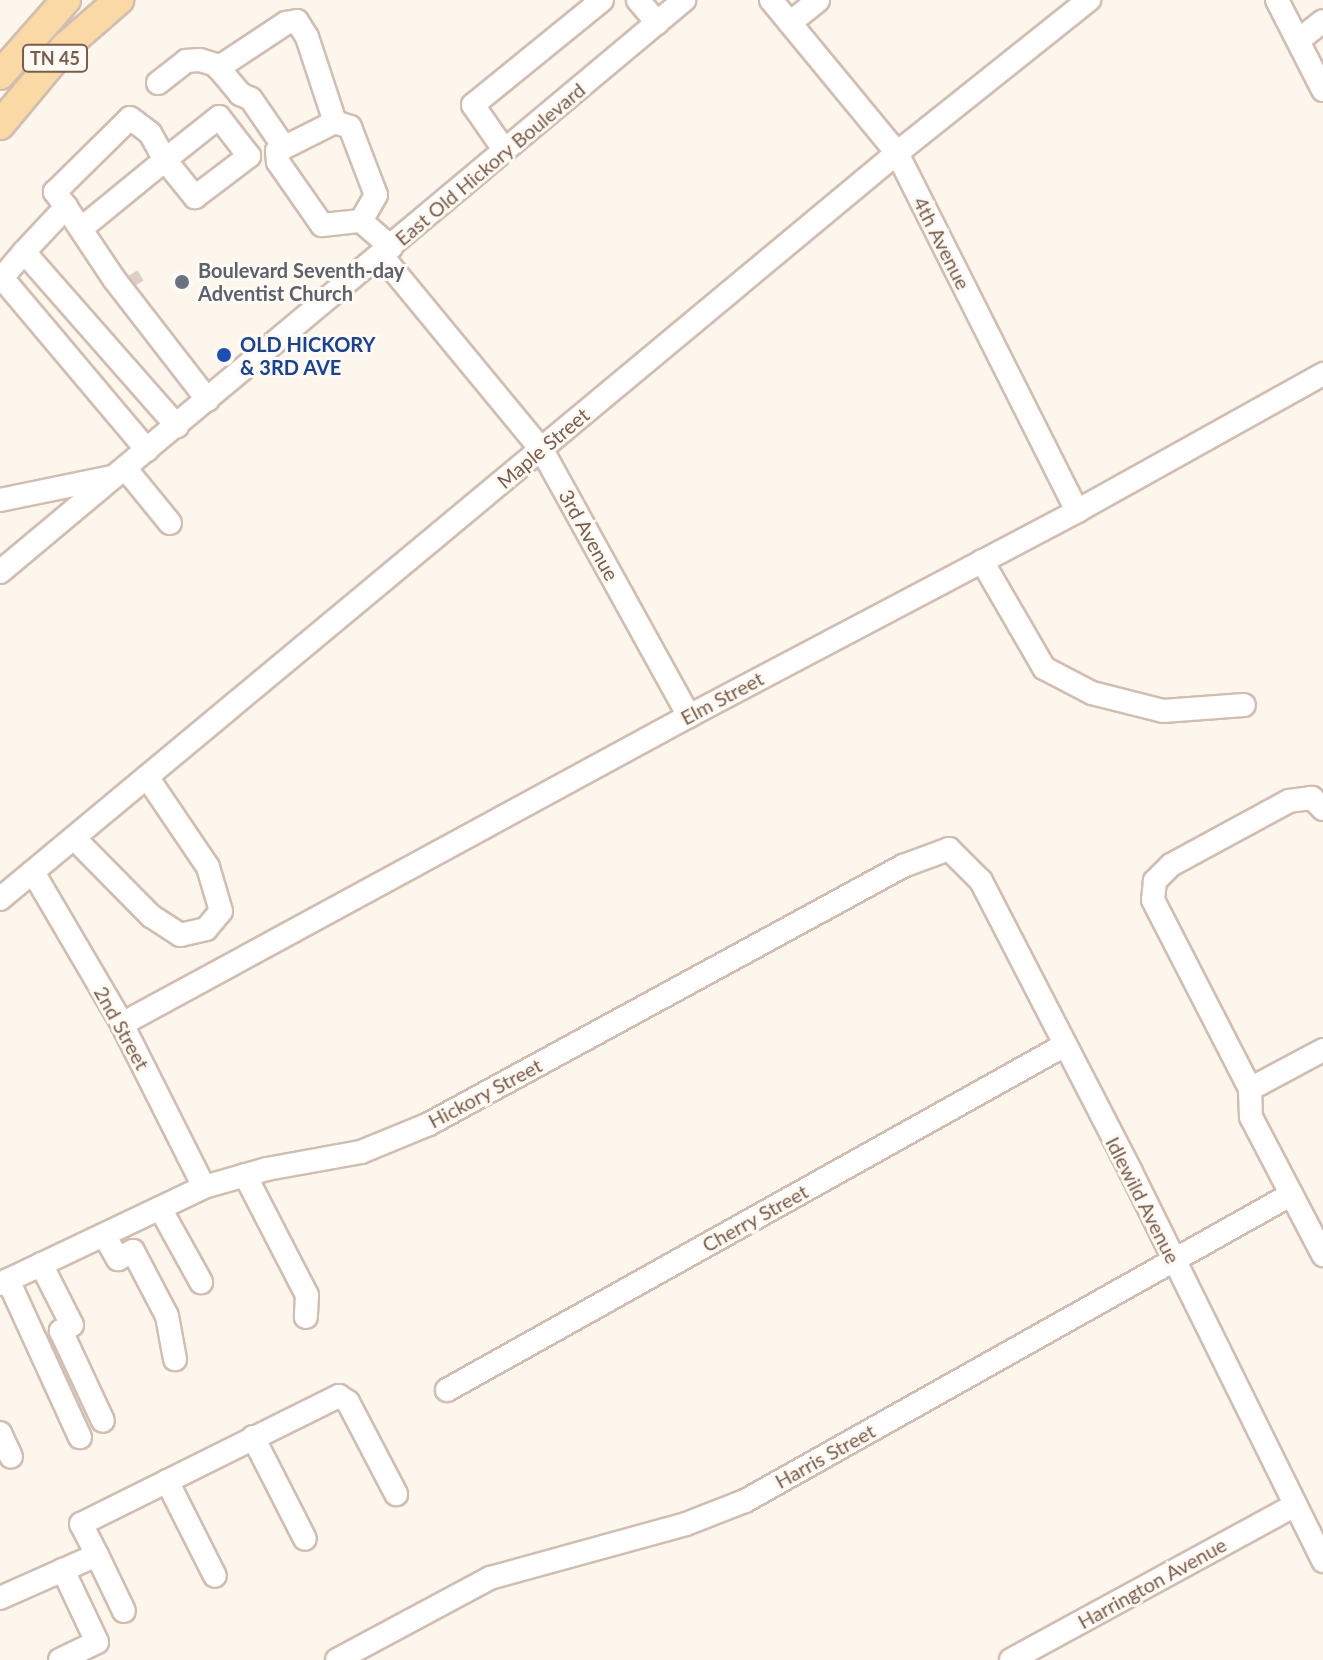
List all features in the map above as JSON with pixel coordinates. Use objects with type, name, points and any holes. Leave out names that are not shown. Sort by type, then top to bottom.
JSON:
[{"type":"main road","name":"TN 45","points":[[0,75],[66,0]]},
{"type":"main road","name":"TN 45","points":[[0,125],[65,47],[119,0]]},
{"type":"street","points":[[505,151],[473,105],[602,0]]},
{"type":"street","points":[[638,0],[657,23]]},
{"type":"street","name":"East Old Hickory Boulevard","points":[[0,572],[684,0]]},
{"type":"street","name":"4th Avenue","points":[[771,0],[897,153],[1077,511]]},
{"type":"street","points":[[790,23],[818,0]]},
{"type":"street","name":"Maple Street","points":[[0,899],[897,153],[1089,0]]},
{"type":"street","points":[[1277,0],[1300,39],[1323,90]]},
{"type":"street","points":[[218,68],[286,23],[297,21],[307,37],[335,122]]},
{"type":"street","points":[[1300,39],[1323,21]]},
{"type":"street","points":[[158,83],[186,61],[200,60],[218,68],[240,94],[251,99],[284,147]]},
{"type":"street","points":[[82,228],[165,160],[150,133],[130,118],[55,192],[82,228],[123,276],[139,311],[208,400]]},
{"type":"street","points":[[335,122],[350,127],[376,195],[361,221],[322,225],[278,162],[277,151],[284,147],[335,122]]},
{"type":"street","points":[[66,207],[1,280],[147,450]]},
{"type":"street","name":"3rd Avenue","points":[[361,221],[542,450],[689,716]]},
{"type":"street","points":[[24,252],[177,426]]},
{"type":"street","points":[[123,276],[139,311]]},
{"type":"street","name":"Elm Street","points":[[122,1024],[689,716],[1077,511],[1323,374]]},
{"type":"street","points":[[0,500],[121,472],[170,523]]},
{"type":"street","points":[[982,561],[1044,668],[1092,693],[1163,711],[1244,705]]},
{"type":"street","points":[[74,838],[151,916],[180,935],[206,929],[221,911],[208,867],[147,777]]},
{"type":"street","points":[[1323,809],[1312,798],[1289,801],[1171,865],[1155,881],[1153,900],[1250,1089],[1251,1117],[1323,1255]]},
{"type":"street","name":"Idlewild Avenue","points":[[949,849],[977,873],[1323,1561]]},
{"type":"street","name":"Hickory Street","points":[[4,1282],[204,1187],[245,1175],[361,1152],[429,1124],[903,866],[949,849]]},
{"type":"street","name":"2nd Street","points":[[33,872],[122,1024],[204,1187]]},
{"type":"street","name":"Cherry Street","points":[[447,1390],[1063,1046]]},
{"type":"street","points":[[1250,1089],[1323,1050]]},
{"type":"street","points":[[245,1175],[307,1295],[306,1317]]},
{"type":"street","name":"Harris Street","points":[[337,1660],[490,1578],[686,1524],[745,1501],[1290,1195]]},
{"type":"street","points":[[160,1208],[201,1282]]},
{"type":"street","points":[[104,1235],[118,1259],[133,1251],[167,1316],[175,1359]]},
{"type":"street","points":[[41,1264],[72,1325],[61,1331],[103,1421]]},
{"type":"street","points":[[4,1282],[80,1437]]},
{"type":"street","points":[[124,1611],[81,1524],[339,1396],[348,1402],[396,1494]]},
{"type":"street","points":[[0,1433],[11,1457]]},
{"type":"street","points":[[253,1437],[305,1539]]},
{"type":"street","points":[[167,1481],[215,1576]]},
{"type":"street","name":"Harrington Avenue","points":[[1011,1660],[1293,1506]]},
{"type":"street","points":[[0,1598],[97,1555]]},
{"type":"street","points":[[60,1660],[97,1642],[63,1570]]},
{"type":"tunnel","points":[[128,276],[134,286]]},
{"type":"place","name":"Boulevard Seventh-day Adventist Church","points":[[182,282]]},
{"type":"place","name":"OLD HICKORY & 3RD AVE","points":[[224,355]]}]
